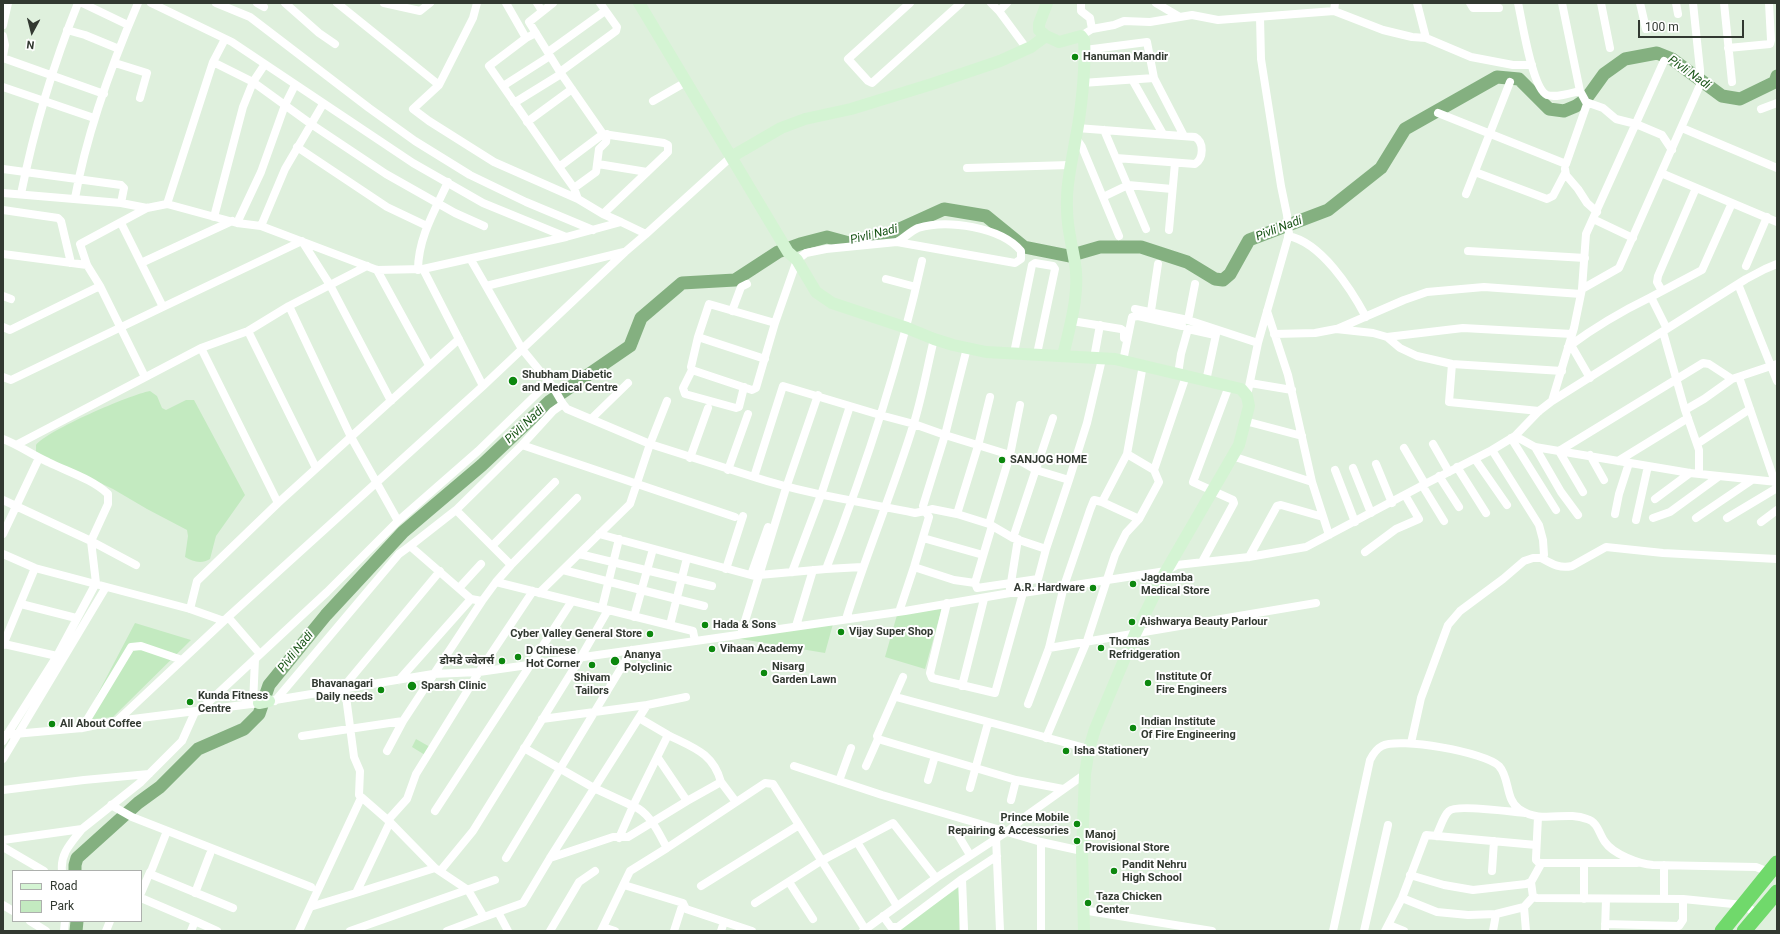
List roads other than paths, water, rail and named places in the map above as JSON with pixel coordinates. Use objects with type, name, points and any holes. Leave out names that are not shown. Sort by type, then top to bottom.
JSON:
[{"type":"highway","points":[[1722,931],[1773,868]]},
{"type":"highway","points":[[1744,931],[1777,892]]},
{"type":"street","points":[[3,25],[8,3]]},
{"type":"street","points":[[20,194],[44,102],[67,30],[78,3]]},
{"type":"street","points":[[82,3],[128,25]]},
{"type":"street","points":[[75,198],[94,118],[128,25],[138,3]]},
{"type":"street","points":[[151,3],[225,38],[413,163],[483,202],[566,238]]},
{"type":"street","points":[[216,3],[250,17],[369,108],[415,141],[470,174],[526,202],[592,230]]},
{"type":"street","points":[[285,3],[319,33],[335,44]]},
{"type":"street","points":[[338,3],[439,85]]},
{"type":"street","points":[[384,3],[420,11],[430,3]]},
{"type":"street","points":[[477,3],[473,18],[439,85],[413,109],[429,121],[494,162],[578,199],[603,214],[646,234]]},
{"type":"street","points":[[506,3],[526,38]]},
{"type":"street","points":[[537,3],[542,11]]},
{"type":"street","points":[[553,3],[528,22],[561,73],[605,134],[606,142],[599,149],[596,172],[574,188]]},
{"type":"street","points":[[514,103],[561,73],[616,31],[617,27],[600,3]]},
{"type":"street","points":[[639,3],[789,251],[816,292],[832,303],[907,328],[934,339],[967,348],[986,352],[1098,358],[1121,361],[1240,389],[1247,396]]},
{"type":"street","points":[[910,3],[848,59],[868,81],[872,83],[961,3]]},
{"type":"street","points":[[991,3],[999,11],[1027,49]]},
{"type":"street","points":[[999,11],[1007,3]]},
{"type":"street","points":[[1047,3],[1039,24],[1039,30],[1046,36],[1058,42],[1081,36],[1092,29],[1114,25],[1124,21],[1150,22],[1178,16],[1192,15],[1218,20],[1260,17],[1335,7],[1383,30],[1412,37],[1426,38],[1471,57],[1513,65],[1532,65]]},
{"type":"street","points":[[1081,3],[1081,11],[1090,18],[1092,29]]},
{"type":"street","points":[[1156,3],[1178,16]]},
{"type":"street","points":[[1417,3],[1426,38]]},
{"type":"street","points":[[1470,3],[1472,8],[1499,8]]},
{"type":"street","points":[[1518,3],[1538,86],[1545,94],[1553,96],[1583,97],[1603,108],[1616,119],[1636,124],[1662,134],[1672,150]]},
{"type":"street","points":[[1475,172],[1547,199],[1553,196],[1565,174],[1566,164],[1583,97],[1562,3]]},
{"type":"street","points":[[1601,3],[1610,48]]},
{"type":"street","points":[[1640,3],[1646,29]]},
{"type":"street","points":[[1676,3],[1678,14]]},
{"type":"street","points":[[1274,334],[1315,333],[1336,329],[1404,300],[1427,292],[1484,287],[1581,291],[1619,268],[1700,85],[1700,70],[1693,3]]},
{"type":"street","points":[[1724,3],[1732,82]]},
{"type":"street","points":[[1728,48],[1770,44],[1772,40],[1769,3]]},
{"type":"street","points":[[502,86],[549,54],[605,11]]},
{"type":"street","points":[[1084,931],[1082,910],[1082,851],[1085,774],[1089,749],[1095,729],[1135,634],[1166,571],[1239,444],[1249,406],[1247,396],[1258,343],[1288,235],[1287,215],[1261,59],[1260,17]]},
{"type":"street","points":[[67,30],[85,35],[119,49]]},
{"type":"street","points":[[536,33],[526,38],[488,66],[574,188],[578,199]]},
{"type":"street","points":[[3,36],[5,45],[3,57],[104,94]]},
{"type":"street","points":[[117,721],[226,619],[483,386],[624,252],[731,157],[781,128],[805,119],[851,109],[1000,61],[1027,49],[1046,36]]},
{"type":"street","points":[[1064,356],[1075,303],[1075,263],[1067,226],[1066,198],[1070,165],[1077,133],[1082,83],[1085,50],[1084,40],[1081,36]]},
{"type":"street","points":[[167,204],[213,62],[225,38]]},
{"type":"street","points":[[1085,50],[1147,42],[1154,78],[1184,136]]},
{"type":"street","points":[[1552,401],[1570,346],[1581,291],[1586,234],[1664,61]]},
{"type":"street","points":[[213,62],[253,82],[311,124],[386,174],[438,203],[484,226]]},
{"type":"street","points":[[114,63],[148,73],[140,98]]},
{"type":"street","points":[[214,217],[243,107],[253,82],[265,64]]},
{"type":"street","points":[[1082,83],[1133,81],[1154,78]]},
{"type":"street","points":[[1133,81],[1163,134]]},
{"type":"street","points":[[653,101],[686,82]]},
{"type":"street","points":[[1466,194],[1491,134],[1510,82]]},
{"type":"street","points":[[141,263],[234,222],[261,172],[285,105],[295,85]]},
{"type":"street","points":[[3,87],[94,118]]},
{"type":"street","points":[[527,122],[572,89]]},
{"type":"street","points":[[1761,109],[1777,103]]},
{"type":"street","points":[[261,226],[285,169],[323,104]]},
{"type":"street","points":[[1438,113],[1566,164]]},
{"type":"street","points":[[1682,128],[1777,168]]},
{"type":"street","points":[[1077,133],[1104,130],[1195,137],[1200,141],[1201,157],[1195,164],[1116,158]]},
{"type":"street","points":[[1104,130],[1146,229]]},
{"type":"street","points":[[1077,133],[1119,236]]},
{"type":"street","points":[[559,167],[605,134],[664,143],[668,145],[668,152],[603,214]]},
{"type":"street","points":[[297,147],[387,207],[426,226]]},
{"type":"street","points":[[1169,230],[1174,163]]},
{"type":"street","points":[[598,164],[647,172]]},
{"type":"street","points":[[967,168],[1070,165]]},
{"type":"street","points":[[3,169],[79,178],[123,187],[121,203]]},
{"type":"street","points":[[1661,173],[1777,222]]},
{"type":"street","points":[[1565,174],[1595,216],[1633,238]]},
{"type":"street","points":[[448,182],[426,226],[420,246],[420,270],[459,339],[483,386]]},
{"type":"street","points":[[1103,197],[1128,185],[1172,189]]},
{"type":"street","points":[[1662,291],[1657,282],[1658,276],[1696,188]]},
{"type":"street","points":[[3,193],[75,198],[121,203],[147,208]]},
{"type":"street","points":[[1570,346],[1588,331],[1625,309],[1702,270],[1732,203]]},
{"type":"street","points":[[145,377],[100,286],[87,265],[80,244],[147,208],[167,204],[234,222],[261,226],[283,233],[377,270],[420,270],[471,260],[566,238],[621,222]]},
{"type":"street","points":[[3,210],[58,218],[61,221],[71,263]]},
{"type":"street","points":[[1746,266],[1767,217]]},
{"type":"street","points":[[121,223],[164,307]]},
{"type":"street","points":[[789,251],[806,252],[897,242],[1015,263],[1021,259],[1021,251],[1016,244],[994,234],[972,227],[932,225],[916,229],[897,242]]},
{"type":"street","points":[[1288,235],[1304,241],[1332,267],[1351,290],[1366,317]]},
{"type":"street","points":[[302,241],[330,285],[392,401]]},
{"type":"street","points":[[3,377],[11,380],[302,241]]},
{"type":"street","points":[[692,370],[752,390],[756,388],[775,323],[789,251]]},
{"type":"street","points":[[1468,251],[1584,258]]},
{"type":"street","points":[[486,286],[624,252]]},
{"type":"street","points":[[3,254],[87,265]]},
{"type":"street","points":[[471,260],[522,349],[551,384],[567,409],[650,444],[786,488],[915,513],[932,509],[957,514],[990,525],[1015,539],[1046,549]]},
{"type":"street","points":[[826,569],[853,501],[880,416],[907,328],[922,261]]},
{"type":"street","points":[[1014,353],[1032,265],[1035,263],[1053,266],[1055,269],[1036,354]]},
{"type":"street","points":[[1151,311],[1158,264]]},
{"type":"street","points":[[4,737],[82,728],[117,721],[197,712],[433,674],[479,672],[899,612],[1010,593],[1024,593],[1166,571],[1177,565],[1249,557],[1306,547],[1392,503],[1423,484],[1492,450],[1513,437],[1539,411],[1552,401],[1738,284],[1777,264]]},
{"type":"street","points":[[18,444],[201,348],[248,330],[289,306],[367,266]]},
{"type":"street","points":[[377,270],[429,364]]},
{"type":"street","points":[[886,279],[916,287]]},
{"type":"street","points":[[732,311],[742,287],[747,284]]},
{"type":"street","points":[[1179,374],[1184,321],[1195,284]]},
{"type":"street","points":[[1738,284],[1774,365],[1777,381]]},
{"type":"street","points":[[3,327],[10,330],[100,286]]},
{"type":"street","points":[[1651,297],[1665,331],[1686,414],[1697,444],[1699,457],[1694,474],[1655,499]]},
{"type":"street","points":[[744,387],[739,407],[736,408],[685,394],[683,388],[692,370],[698,337],[709,304],[775,323]]},
{"type":"street","points":[[289,306],[351,437],[398,521]]},
{"type":"street","points":[[1135,309],[1151,311],[1216,332],[1258,343]]},
{"type":"street","points":[[1266,311],[1288,375],[1312,482],[1329,535]]},
{"type":"street","points":[[1121,361],[1132,317],[1138,316],[1184,321]]},
{"type":"street","points":[[1072,320],[1124,330],[1121,361]]},
{"type":"street","points":[[914,567],[954,580],[976,585],[1011,583],[1038,579],[1046,549],[1087,423],[1098,358],[1100,325]]},
{"type":"street","points":[[1336,329],[1373,333],[1387,337],[1464,328],[1572,334]]},
{"type":"street","points":[[1154,470],[1179,374],[1181,354],[1188,329],[1216,332]]},
{"type":"street","points":[[248,330],[316,468]]},
{"type":"street","points":[[1206,380],[1216,332]]},
{"type":"street","points":[[698,337],[765,359]]},
{"type":"street","points":[[1387,337],[1400,348],[1417,356],[1452,364],[1562,371]]},
{"type":"street","points":[[190,609],[197,581],[278,503],[392,401],[429,364],[459,339]]},
{"type":"street","points":[[846,619],[862,567],[886,507],[914,424],[934,339]]},
{"type":"street","points":[[1570,346],[1590,378]]},
{"type":"street","points":[[201,348],[278,503]]},
{"type":"street","points":[[899,612],[929,517],[923,506],[945,436],[967,348]]},
{"type":"street","points":[[1559,451],[1703,363],[1706,363],[1736,378],[1750,409],[1777,482],[1777,488],[1727,518]]},
{"type":"street","points":[[1452,364],[1449,402],[1539,411]]},
{"type":"street","points":[[1102,502],[1127,454],[1143,365]]},
{"type":"street","points":[[1618,461],[1686,414],[1704,399],[1736,378],[1774,365]]},
{"type":"street","points":[[591,419],[628,383]]},
{"type":"street","points":[[1250,383],[1292,390]]},
{"type":"street","points":[[62,870],[66,848],[82,829],[148,774],[182,741],[197,712],[326,592],[398,521],[478,451],[551,384]]},
{"type":"street","points":[[754,477],[783,386],[818,395],[880,416],[914,424],[945,436],[1010,455],[1036,470],[1069,480]]},
{"type":"street","points":[[1202,562],[1234,503],[1231,499],[1213,490],[1193,483],[1229,386]]},
{"type":"street","points":[[756,576],[818,395]]},
{"type":"street","points":[[957,514],[978,446],[990,397]]},
{"type":"street","points":[[264,702],[399,554],[456,510],[522,445],[561,401]]},
{"type":"street","points":[[356,893],[389,821],[407,799],[414,778],[479,672],[536,592],[563,570],[630,504],[650,444],[667,401]]},
{"type":"street","points":[[962,686],[981,599],[976,585],[990,525],[1010,455],[1020,405]]},
{"type":"street","points":[[792,572],[821,495],[850,406]]},
{"type":"street","points":[[690,458],[708,408]]},
{"type":"street","points":[[1697,444],[1750,409]]},
{"type":"street","points":[[728,470],[748,414]]},
{"type":"street","points":[[1010,593],[1015,539],[1053,418]]},
{"type":"street","points":[[1245,421],[1302,436]]},
{"type":"street","points":[[1513,437],[1535,447],[1590,455],[1694,474],[1777,482]]},
{"type":"street","points":[[1513,437],[1556,510]]},
{"type":"street","points":[[3,439],[18,444],[39,458],[100,486],[108,494],[108,504],[91,541],[96,584],[76,618],[57,656],[4,737]]},
{"type":"street","points":[[1433,444],[1449,472]]},
{"type":"street","points":[[522,445],[735,517]]},
{"type":"street","points":[[1535,447],[1561,492],[1578,515]]},
{"type":"street","points":[[1404,448],[1444,521]]},
{"type":"street","points":[[1492,450],[1539,526],[1545,551],[1541,558]]},
{"type":"street","points":[[1559,451],[1583,492]]},
{"type":"street","points":[[1046,738],[1087,641],[1115,555],[1126,533],[1139,519],[1159,482],[1154,470],[1127,454]]},
{"type":"street","points":[[1590,455],[1604,480]]},
{"type":"street","points":[[1232,456],[1312,482]]},
{"type":"street","points":[[3,534],[39,458]]},
{"type":"street","points":[[1475,459],[1507,505]]},
{"type":"street","points":[[1615,514],[1619,494],[1629,463]]},
{"type":"street","points":[[1376,464],[1392,503]]},
{"type":"street","points":[[1636,520],[1648,466]]},
{"type":"street","points":[[1458,467],[1486,513]]},
{"type":"street","points":[[1353,468],[1371,514]]},
{"type":"street","points":[[1335,470],[1355,522]]},
{"type":"street","points":[[1439,476],[1459,507]]},
{"type":"street","points":[[1653,518],[1670,512],[1718,477]]},
{"type":"street","points":[[1696,518],[1752,480]]},
{"type":"street","points":[[492,546],[555,482]]},
{"type":"street","points":[[1364,552],[1396,529],[1418,520],[1419,517],[1405,495]]},
{"type":"street","points":[[387,751],[403,721],[433,674],[496,582],[510,565],[577,498]]},
{"type":"street","points":[[3,500],[91,541],[136,565]]},
{"type":"street","points":[[1028,704],[1048,648],[1064,586],[1094,500],[1102,502],[1139,519]]},
{"type":"street","points":[[1249,557],[1277,506],[1281,505],[1323,517]]},
{"type":"street","points":[[456,510],[510,565]]},
{"type":"street","points":[[1761,522],[1777,510]]},
{"type":"street","points":[[726,569],[743,516]]},
{"type":"street","points":[[741,634],[769,523]]},
{"type":"street","points":[[599,534],[756,576],[862,567]]},
{"type":"street","points":[[923,538],[983,555]]},
{"type":"street","points":[[310,907],[438,869],[468,837],[581,657],[605,609],[609,581],[620,539]]},
{"type":"street","points":[[410,546],[440,570],[471,599],[482,601]]},
{"type":"street","points":[[1411,744],[1421,698],[1448,625],[1460,611],[1503,579],[1524,561],[1533,558],[1541,558],[1558,567],[1572,566],[1606,547],[1663,553],[1777,559]]},
{"type":"street","points":[[634,616],[653,549]]},
{"type":"street","points":[[3,554],[35,568],[226,619],[257,657],[264,702]]},
{"type":"street","points":[[579,554],[614,561],[712,586]]},
{"type":"street","points":[[670,625],[687,558]]},
{"type":"street","points":[[459,588],[481,564]]},
{"type":"street","points":[[35,568],[3,644],[57,656]]},
{"type":"street","points":[[440,570],[343,689],[354,757],[359,768],[358,792],[361,798],[389,821],[438,869],[468,890],[484,917]]},
{"type":"street","points":[[563,570],[704,606]]},
{"type":"street","points":[[796,626],[813,570]]},
{"type":"street","points":[[496,582],[693,631],[695,641]]},
{"type":"street","points":[[3,759],[106,587]]},
{"type":"street","points":[[947,603],[930,673],[932,678],[992,692],[996,691],[1024,593]]},
{"type":"street","points":[[399,680],[471,599]]},
{"type":"street","points":[[435,811],[572,601]]},
{"type":"street","points":[[1048,648],[1316,603]]},
{"type":"street","points":[[21,604],[76,618]]},
{"type":"street","points":[[82,728],[131,647],[141,646],[182,660]]},
{"type":"street","points":[[506,858],[632,650]]},
{"type":"street","points":[[866,766],[878,739],[877,736],[896,696],[903,677]]},
{"type":"street","points":[[896,696],[1089,749]]},
{"type":"street","points":[[542,719],[686,697]]},
{"type":"street","points":[[447,931],[523,903],[647,704]]},
{"type":"street","points":[[639,718],[702,752],[710,758],[716,767],[721,782],[736,802]]},
{"type":"street","points":[[302,736],[403,721]]},
{"type":"street","points":[[970,788],[988,722]]},
{"type":"street","points":[[619,838],[668,735]]},
{"type":"street","points":[[878,739],[1016,780],[1063,789]]},
{"type":"street","points":[[1333,931],[1370,760],[1381,746],[1392,743],[1411,744],[1473,754],[1488,759],[1498,765],[1503,771],[1511,800],[1518,808],[1527,814]]},
{"type":"street","points":[[524,748],[594,788],[641,810],[652,823],[667,848]]},
{"type":"street","points":[[839,781],[851,748]]},
{"type":"street","points":[[928,780],[935,756]]},
{"type":"street","points":[[658,758],[687,801]]},
{"type":"street","points":[[794,766],[1041,842],[1082,851]]},
{"type":"street","points":[[3,790],[148,774]]},
{"type":"street","points":[[615,931],[602,929],[626,879],[667,848],[765,783],[773,784],[864,930],[936,878],[996,837],[1008,831],[1085,774]]},
{"type":"street","points":[[1011,800],[1016,780]]},
{"type":"street","points":[[550,858],[613,837],[628,837],[721,782]]},
{"type":"street","points":[[299,931],[361,798]]},
{"type":"street","points":[[111,805],[132,817],[312,887]]},
{"type":"street","points":[[1436,836],[1448,812],[1452,809],[1464,808],[1527,814],[1538,817],[1578,817],[1587,819],[1597,827],[1609,847],[1638,863]]},
{"type":"street","points":[[1538,817],[1536,860],[1541,864],[1638,863],[1773,868]]},
{"type":"street","points":[[755,903],[822,861],[893,823],[936,878]]},
{"type":"street","points":[[701,886],[799,825]]},
{"type":"street","points":[[1364,931],[1388,825]]},
{"type":"street","points":[[3,840],[82,829]]},
{"type":"street","points":[[955,830],[970,855]]},
{"type":"street","points":[[142,891],[167,831]]},
{"type":"street","points":[[1404,931],[1387,928],[1402,898],[1426,835],[1536,845]]},
{"type":"street","points":[[996,837],[1000,931]]},
{"type":"street","points":[[1492,871],[1494,841]]},
{"type":"street","points":[[857,842],[897,906]]},
{"type":"street","points":[[1041,842],[1041,931]]},
{"type":"street","points":[[3,847],[42,870]]},
{"type":"street","points":[[195,892],[210,854]]},
{"type":"street","points":[[883,916],[891,927],[898,927],[997,856]]},
{"type":"street","points":[[1402,898],[1437,912],[1468,915],[1496,914],[1524,907],[1533,897],[1531,882],[1541,864]]},
{"type":"street","points":[[1584,864],[1584,899]]},
{"type":"street","points":[[1664,865],[1664,899]]},
{"type":"street","points":[[550,931],[579,882],[595,871]]},
{"type":"street","points":[[150,872],[152,875],[233,908]]},
{"type":"street","points":[[1410,875],[1444,886],[1473,890],[1518,886],[1531,882]]},
{"type":"street","points":[[626,879],[683,903],[686,909],[752,931]]},
{"type":"street","points":[[350,931],[495,880]]},
{"type":"street","points":[[962,880],[964,929]]},
{"type":"street","points":[[789,882],[812,919]]},
{"type":"street","points":[[1533,897],[1584,899],[1684,899],[1743,904],[1758,914]]},
{"type":"street","points":[[142,898],[217,931]]},
{"type":"street","points":[[1606,899],[1605,928],[1679,926],[1683,920],[1684,899]]},
{"type":"street","points":[[674,931],[683,903]]},
{"type":"street","points":[[3,905],[12,910]]},
{"type":"street","points":[[1524,907],[1526,931]]},
{"type":"street","points":[[1082,910],[1212,931]]},
{"type":"street","points":[[498,912],[508,931]]},
{"type":"street","points":[[1493,931],[1496,914]]},
{"type":"street","points":[[190,931],[194,921]]},
{"type":"street","points":[[32,922],[46,931]]},
{"type":"street","points":[[721,931],[724,922]]},
{"type":"waterway","name":"Pivli Nadi","points":[[75,870],[77,858],[138,803],[160,787],[198,749],[244,729],[259,714],[269,685],[326,615],[403,532],[482,465],[550,401],[630,346],[641,318],[682,283],[735,280],[778,252],[800,244],[827,237],[849,243],[891,233],[944,209],[986,216],[1024,247],[1069,256],[1100,247],[1141,247],[1187,262],[1215,279],[1223,280],[1230,274],[1249,240],[1328,210],[1381,168],[1405,129],[1497,77],[1519,79],[1549,109],[1564,111],[1576,106],[1586,99],[1604,74],[1625,59],[1657,53],[1672,59],[1722,96],[1740,99],[1775,82],[1777,76]]},
{"type":"waterway","name":"Pivli Nadi","points":[[76,931],[77,922]]},
{"type":"place","name":"Hanuman Mandir","points":[[1075,57]]},
{"type":"place","name":"Shubham Diabetic and Medical Centre","points":[[513,381]]},
{"type":"place","name":"SANJOG HOME","points":[[1002,460]]},
{"type":"place","name":"Jagdamba Medical Store","points":[[1133,584]]},
{"type":"place","name":"A.R. Hardware","points":[[1093,588]]},
{"type":"place","name":"Aishwarya Beauty Parlour","points":[[1132,622]]},
{"type":"place","name":"Hada & Sons","points":[[705,625]]},
{"type":"place","name":"Vijay Super Shop","points":[[841,632]]},
{"type":"place","name":"Cyber Valley General Store","points":[[650,634]]},
{"type":"place","name":"Thomas Refridgeration","points":[[1101,648]]},
{"type":"place","name":"Vihaan Academy","points":[[712,649]]},
{"type":"place","name":"D Chinese Hot Corner","points":[[518,657]]},
{"type":"place","name":"डोमडे ज्वेलर्स","points":[[502,661]]},
{"type":"place","name":"Ananya Polyclinic","points":[[615,661]]},
{"type":"place","name":"Shivam Tailors","points":[[592,665]]},
{"type":"place","name":"Nisarg Garden Lawn","points":[[764,673]]},
{"type":"place","name":"Institute Of Fire Engineers","points":[[1148,683]]},
{"type":"place","name":"Sparsh Clinic","points":[[412,686]]},
{"type":"place","name":"Bhavanagari Daily needs","points":[[381,690]]},
{"type":"place","name":"Kunda Fitness Centre","points":[[190,702]]},
{"type":"place","name":"All About Coffee","points":[[52,724]]},
{"type":"place","name":"Indian Institute Of Fire Engineering","points":[[1133,728]]},
{"type":"place","name":"Isha Stationery","points":[[1066,751]]},
{"type":"place","name":"Prince Mobile Repairing & Accessories","points":[[1077,824]]},
{"type":"place","name":"Manoj Provisional Store","points":[[1077,841]]},
{"type":"place","name":"Pandit Nehru High School","points":[[1114,871]]},
{"type":"place","name":"Taza Chicken Center","points":[[1088,903]]}]
